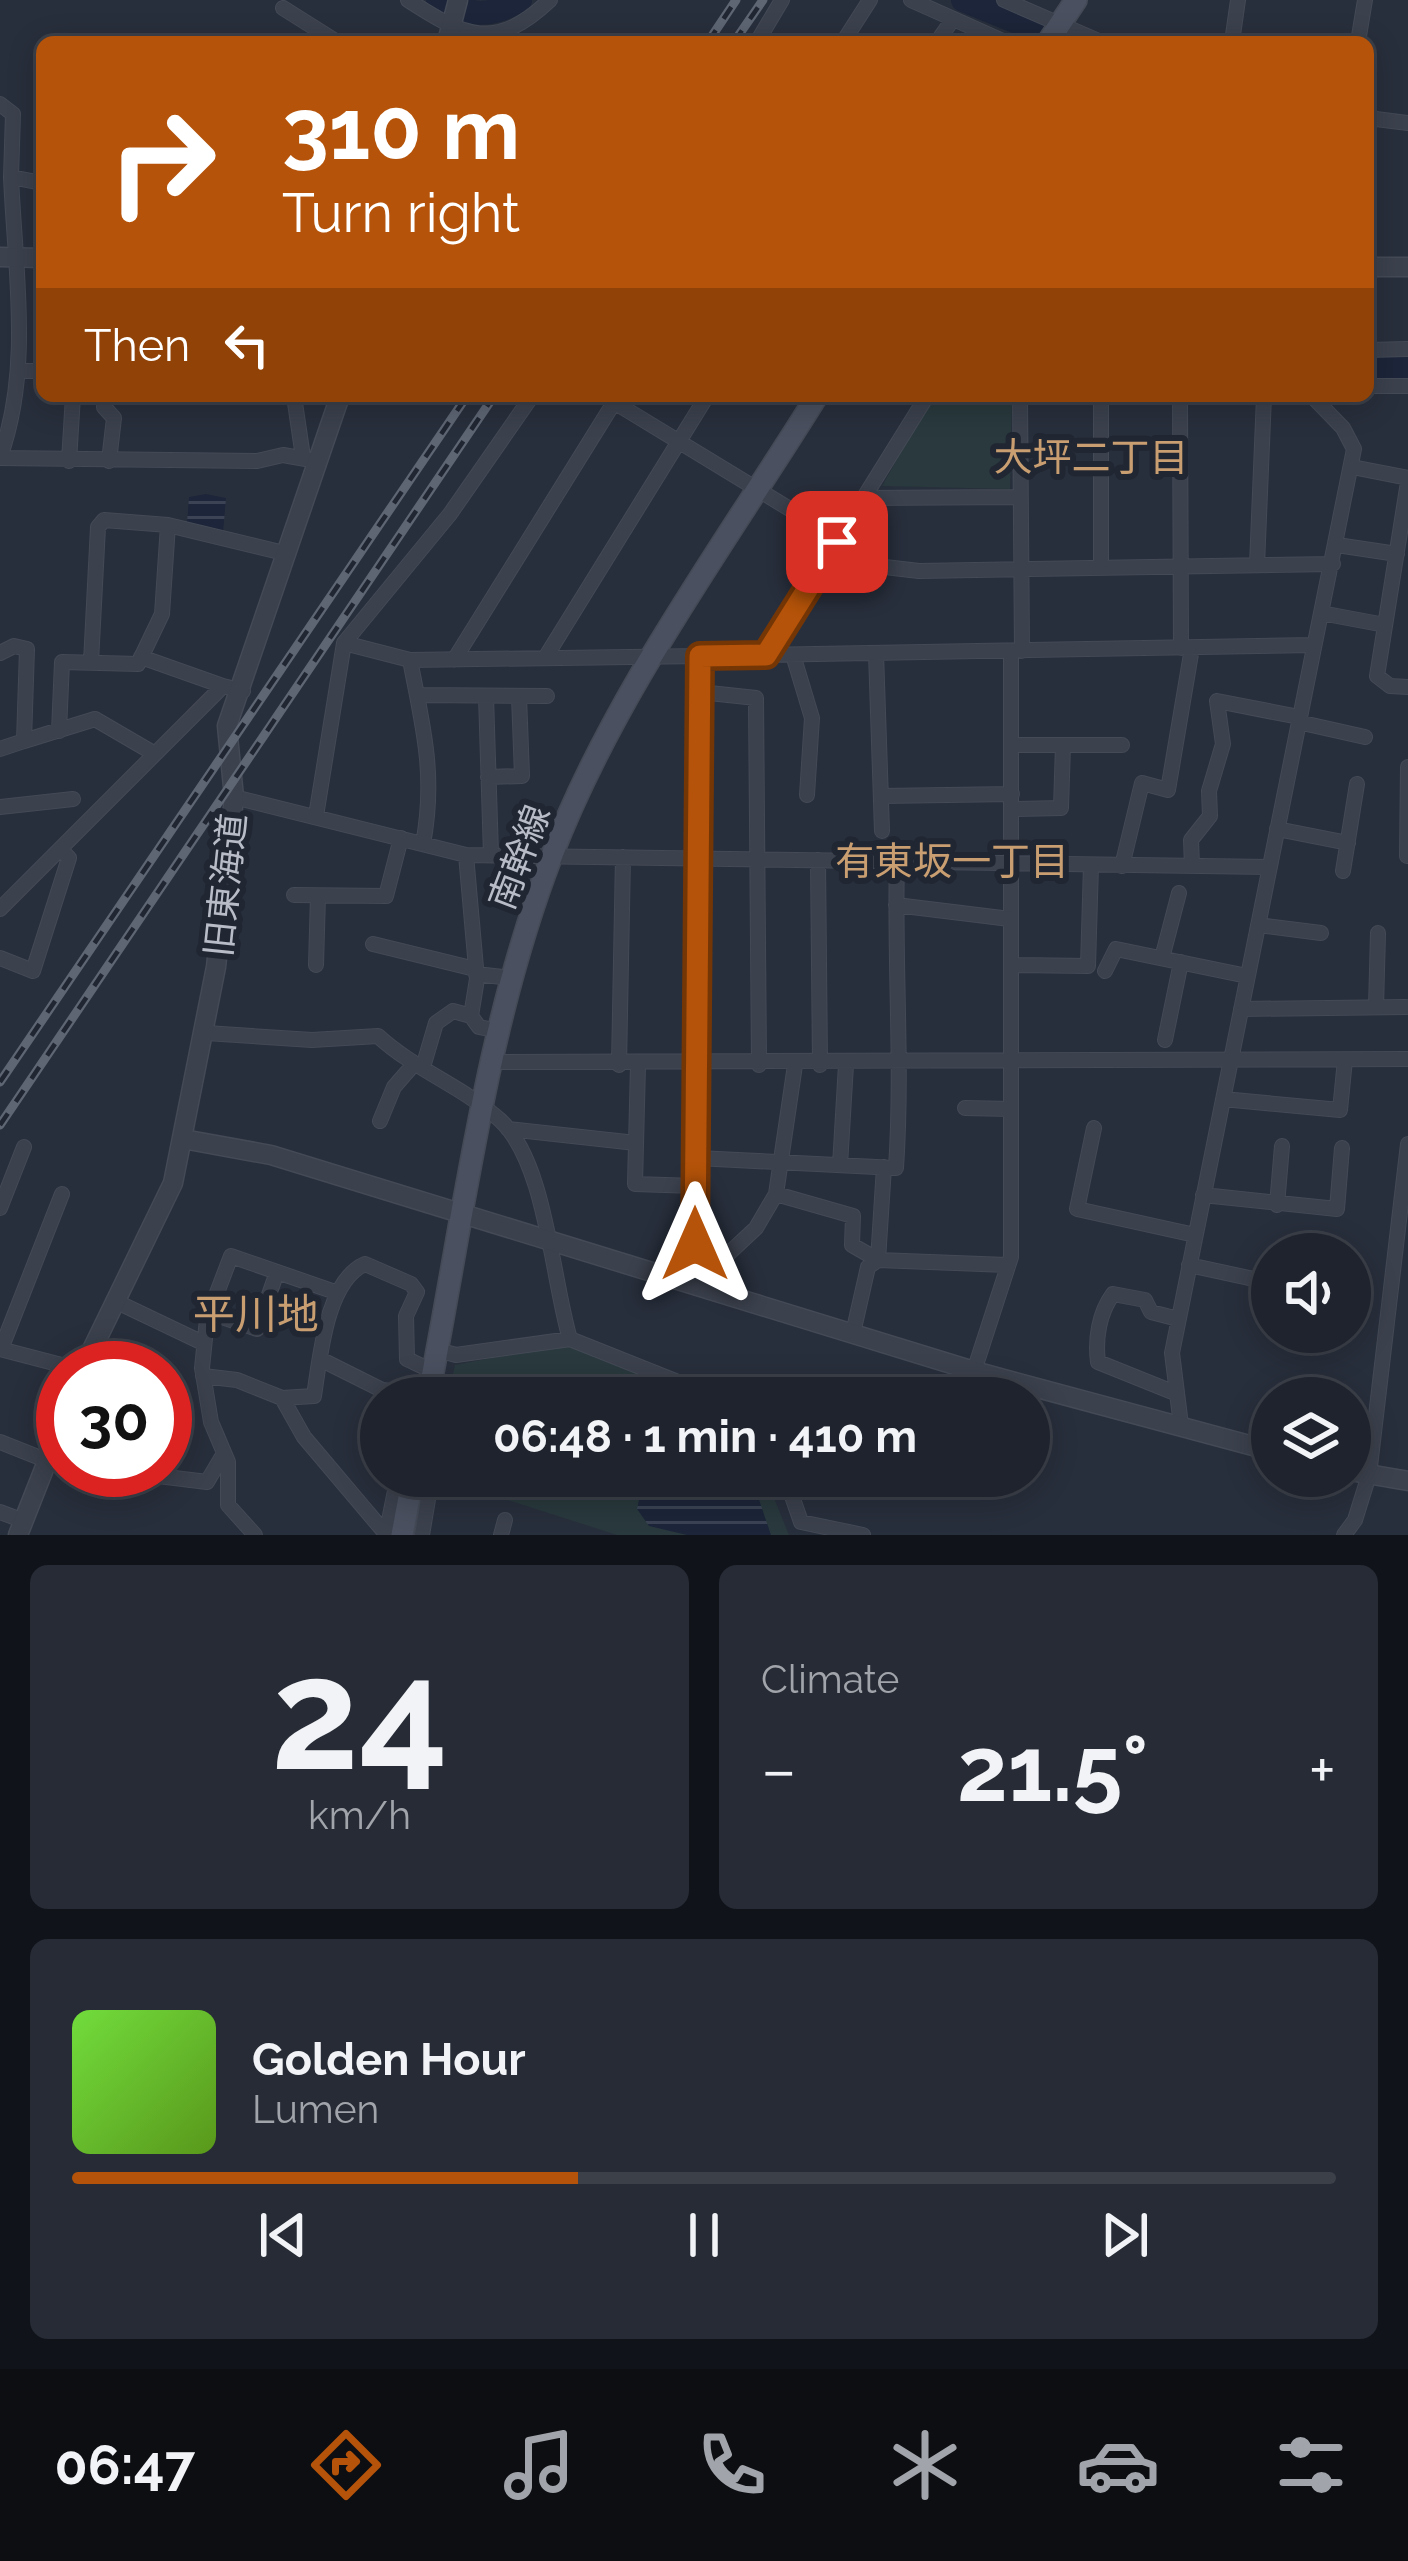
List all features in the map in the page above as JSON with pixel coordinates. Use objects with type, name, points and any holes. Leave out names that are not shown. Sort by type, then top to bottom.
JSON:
[{"type":"main road","points":[[1054,32],[1076,0]]},
{"type":"main road","name":"南幹線","points":[[432,1377],[499,1030],[552,854],[590,771],[654,660],[813,402]]},
{"type":"main road","points":[[402,1535],[409,1497]]},
{"type":"street","points":[[408,0],[449,35],[492,35],[517,26],[550,0]]},
{"type":"street","points":[[449,35],[458,0]]},
{"type":"street","points":[[761,36],[782,0]]},
{"type":"street","points":[[847,36],[870,0]]},
{"type":"street","points":[[910,0],[991,36]]},
{"type":"street","points":[[1004,0],[1054,32]]},
{"type":"street","points":[[1233,36],[1238,0]]},
{"type":"street","points":[[1359,36],[1365,0]]},
{"type":"street","points":[[283,8],[328,36]]},
{"type":"street","points":[[941,36],[953,19]]},
{"type":"street","points":[[306,36],[312,26]]},
{"type":"street","points":[[0,104],[13,114],[7,257],[18,370],[0,458],[310,459],[296,402]]},
{"type":"street","points":[[1374,119],[1408,123]]},
{"type":"street","points":[[11,177],[36,182]]},
{"type":"street","points":[[1374,267],[1408,267]]},
{"type":"street","points":[[1374,350],[1408,349]]},
{"type":"street","points":[[18,370],[36,371]]},
{"type":"street","points":[[1374,386],[1408,386]]},
{"type":"street","points":[[69,461],[73,402]]},
{"type":"street","points":[[105,402],[114,418],[109,461]]},
{"type":"street","name":"旧東海道","points":[[96,1341],[164,1208],[183,1139],[206,1033],[234,796],[227,726],[233,689],[288,554],[310,459],[337,402]]},
{"type":"street","points":[[316,816],[344,643],[450,514],[528,402]]},
{"type":"street","points":[[454,660],[610,402]]},
{"type":"street","points":[[618,402],[837,542],[900,570],[1333,564]]},
{"type":"street","points":[[545,658],[703,402]]},
{"type":"street","points":[[766,655],[923,402]]},
{"type":"street","points":[[969,1377],[1007,1264],[1020,402]]},
{"type":"street","points":[[1101,402],[1101,568]]},
{"type":"street","points":[[1122,866],[1142,783],[1168,790],[1186,648],[1180,402]]},
{"type":"street","points":[[1257,565],[1264,402]]},
{"type":"street","points":[[1180,1425],[1172,1353],[1178,1319],[1352,467],[1349,436],[1318,402]]},
{"type":"street","points":[[1352,467],[1408,480],[1406,518],[1377,676],[1390,686],[1408,687]]},
{"type":"street","points":[[864,498],[1019,497]]},
{"type":"street","points":[[91,662],[98,527],[104,520],[168,525],[288,554]]},
{"type":"street","points":[[58,730],[62,662],[138,664],[163,614],[168,525]]},
{"type":"street","points":[[1337,545],[1397,554]]},
{"type":"street","points":[[1391,589],[1408,589]]},
{"type":"street","points":[[1321,613],[1385,625]]},
{"type":"street","points":[[344,643],[410,660],[654,660],[1313,645]]},
{"type":"street","points":[[0,653],[14,646],[27,649],[24,741]]},
{"type":"street","points":[[876,653],[882,830]]},
{"type":"street","points":[[793,655],[812,718],[807,795]]},
{"type":"street","points":[[696,1284],[700,656]]},
{"type":"street","points":[[141,657],[233,689]]},
{"type":"street","points":[[410,660],[431,756],[431,801],[423,844]]},
{"type":"street","points":[[0,909],[154,754],[233,689]]},
{"type":"street","points":[[700,692],[756,698],[759,1065]]},
{"type":"street","points":[[417,695],[548,696]]},
{"type":"street","points":[[486,696],[490,855]]},
{"type":"street","points":[[488,777],[522,776],[519,696]]},
{"type":"street","points":[[1192,866],[1191,840],[1210,816],[1209,791],[1223,744],[1217,701],[1365,737]]},
{"type":"street","points":[[0,748],[95,719],[154,754]]},
{"type":"street","points":[[1013,745],[1122,745]]},
{"type":"street","points":[[882,796],[1060,808],[1063,745]]},
{"type":"street","points":[[1408,767],[1408,856]]},
{"type":"street","points":[[1343,871],[1357,784]]},
{"type":"street","points":[[234,796],[466,855],[1269,867]]},
{"type":"street","points":[[0,806],[73,799]]},
{"type":"street","points":[[1277,829],[1348,843]]},
{"type":"street","points":[[294,895],[386,896],[401,838]]},
{"type":"street","points":[[0,958],[33,971],[69,858],[61,850]]},
{"type":"street","points":[[466,855],[475,972],[471,1016],[479,1028],[499,1030]]},
{"type":"street","points":[[619,1065],[623,857]]},
{"type":"street","points":[[698,1158],[896,1168],[903,1065],[895,999],[897,859]]},
{"type":"street","points":[[818,860],[820,1065]]},
{"type":"street","points":[[1011,965],[1088,966],[1091,865]]},
{"type":"street","points":[[1162,958],[1179,893]]},
{"type":"street","points":[[316,964],[318,896]]},
{"type":"street","points":[[896,905],[1010,920]]},
{"type":"street","points":[[1258,925],[1321,933]]},
{"type":"street","points":[[1376,1007],[1378,933]]},
{"type":"street","points":[[373,944],[511,978]]},
{"type":"street","points":[[1105,971],[1116,949],[1247,976]]},
{"type":"street","points":[[1165,1040],[1181,962]]},
{"type":"street","points":[[1241,1009],[1406,1007]]},
{"type":"street","points":[[380,1121],[394,1087],[419,1066],[436,1023],[453,1011],[471,1016]]},
{"type":"street","points":[[206,1033],[312,1040],[378,1036],[483,1107],[508,1129],[538,1194],[544,1238],[570,1339]]},
{"type":"street","points":[[492,1062],[696,1066],[1408,1059]]},
{"type":"street","points":[[1222,1099],[1340,1111],[1345,1060]]},
{"type":"street","points":[[638,1065],[635,1184],[695,1186]]},
{"type":"street","points":[[696,1284],[756,1228],[776,1194],[795,1065]]},
{"type":"street","points":[[841,1165],[846,1065]]},
{"type":"street","points":[[964,1108],[1011,1109]]},
{"type":"street","points":[[1094,1128],[1077,1209],[1195,1235]]},
{"type":"street","points":[[508,1129],[635,1143]]},
{"type":"street","points":[[183,1139],[271,1155],[974,1371],[1251,1445]]},
{"type":"street","points":[[1371,1417],[1400,1268],[1408,1144]]},
{"type":"street","points":[[1277,1205],[1282,1146]]},
{"type":"street","points":[[0,1208],[24,1147]]},
{"type":"street","points":[[1203,1195],[1337,1209],[1342,1148]]},
{"type":"street","points":[[878,1260],[884,1167]]},
{"type":"street","points":[[36,1358],[1,1349],[62,1194]]},
{"type":"street","points":[[776,1194],[853,1216],[852,1245],[878,1260],[1007,1264]]},
{"type":"street","points":[[255,1535],[228,1505],[224,1455],[203,1376],[202,1343],[210,1312],[231,1256],[338,1293]]},
{"type":"street","points":[[853,1333],[868,1267],[878,1260]]},
{"type":"street","points":[[203,1376],[237,1380],[282,1398],[314,1396],[338,1293],[352,1270],[365,1264],[411,1284],[416,1292],[406,1316],[407,1359],[436,1361],[570,1339],[665,1377]]},
{"type":"street","points":[[1189,1265],[1251,1278]]},
{"type":"street","points":[[210,1312],[257,1329],[277,1271]]},
{"type":"street","points":[[1175,1393],[1098,1362],[1096,1346],[1104,1306],[1113,1294],[1145,1300],[1151,1312],[1178,1319]]},
{"type":"street","points":[[115,1301],[202,1343]]},
{"type":"street","points":[[320,1359],[360,1379]]},
{"type":"street","points":[[282,1398],[304,1437],[386,1535]]},
{"type":"street","points":[[0,1442],[36,1456]]},
{"type":"street","points":[[192,1480],[207,1482],[224,1455]]},
{"type":"street","points":[[1371,1475],[1408,1481]]},
{"type":"street","points":[[0,1512],[21,1528],[36,1491]]},
{"type":"street","points":[[386,1535],[394,1497]]},
{"type":"street","points":[[422,1535],[428,1497]]},
{"type":"street","points":[[791,1497],[802,1528],[863,1535]]},
{"type":"street","points":[[1344,1535],[1355,1520],[1357,1497]]},
{"type":"shaded area","points":[[930,402],[1012,402],[1010,489],[882,486]]},
{"type":"shaded area","points":[[563,1344],[646,1377],[452,1377],[455,1365]]},
{"type":"shaded area","points":[[498,1497],[774,1497],[789,1535],[617,1535]]},
{"type":"water","points":[[189,497],[226,498],[223,533],[187,523]]},
{"type":"water","points":[[640,1497],[758,1497],[771,1535],[687,1535],[649,1526],[637,1509]]},
{"type":"waterway","points":[[438,0],[480,13],[520,0]]},
{"type":"waterway","points":[[963,0],[1050,36]]},
{"type":"waterway","points":[[1374,366],[1408,367]]},
{"type":"railway","points":[[712,36],[736,0]]},
{"type":"railway","points":[[738,36],[763,0]]},
{"type":"railway","points":[[0,1082],[463,402]]},
{"type":"railway","points":[[0,1125],[490,402]]},
{"type":"district","name":"大坪二丁目","points":[[1091,457]]},
{"type":"district","name":"有東坂一丁目","points":[[952,861]]},
{"type":"district","name":"平川地","points":[[256,1314]]},
{"type":"route","points":[[695,1244],[700,656],[766,655],[837,542]]}]
